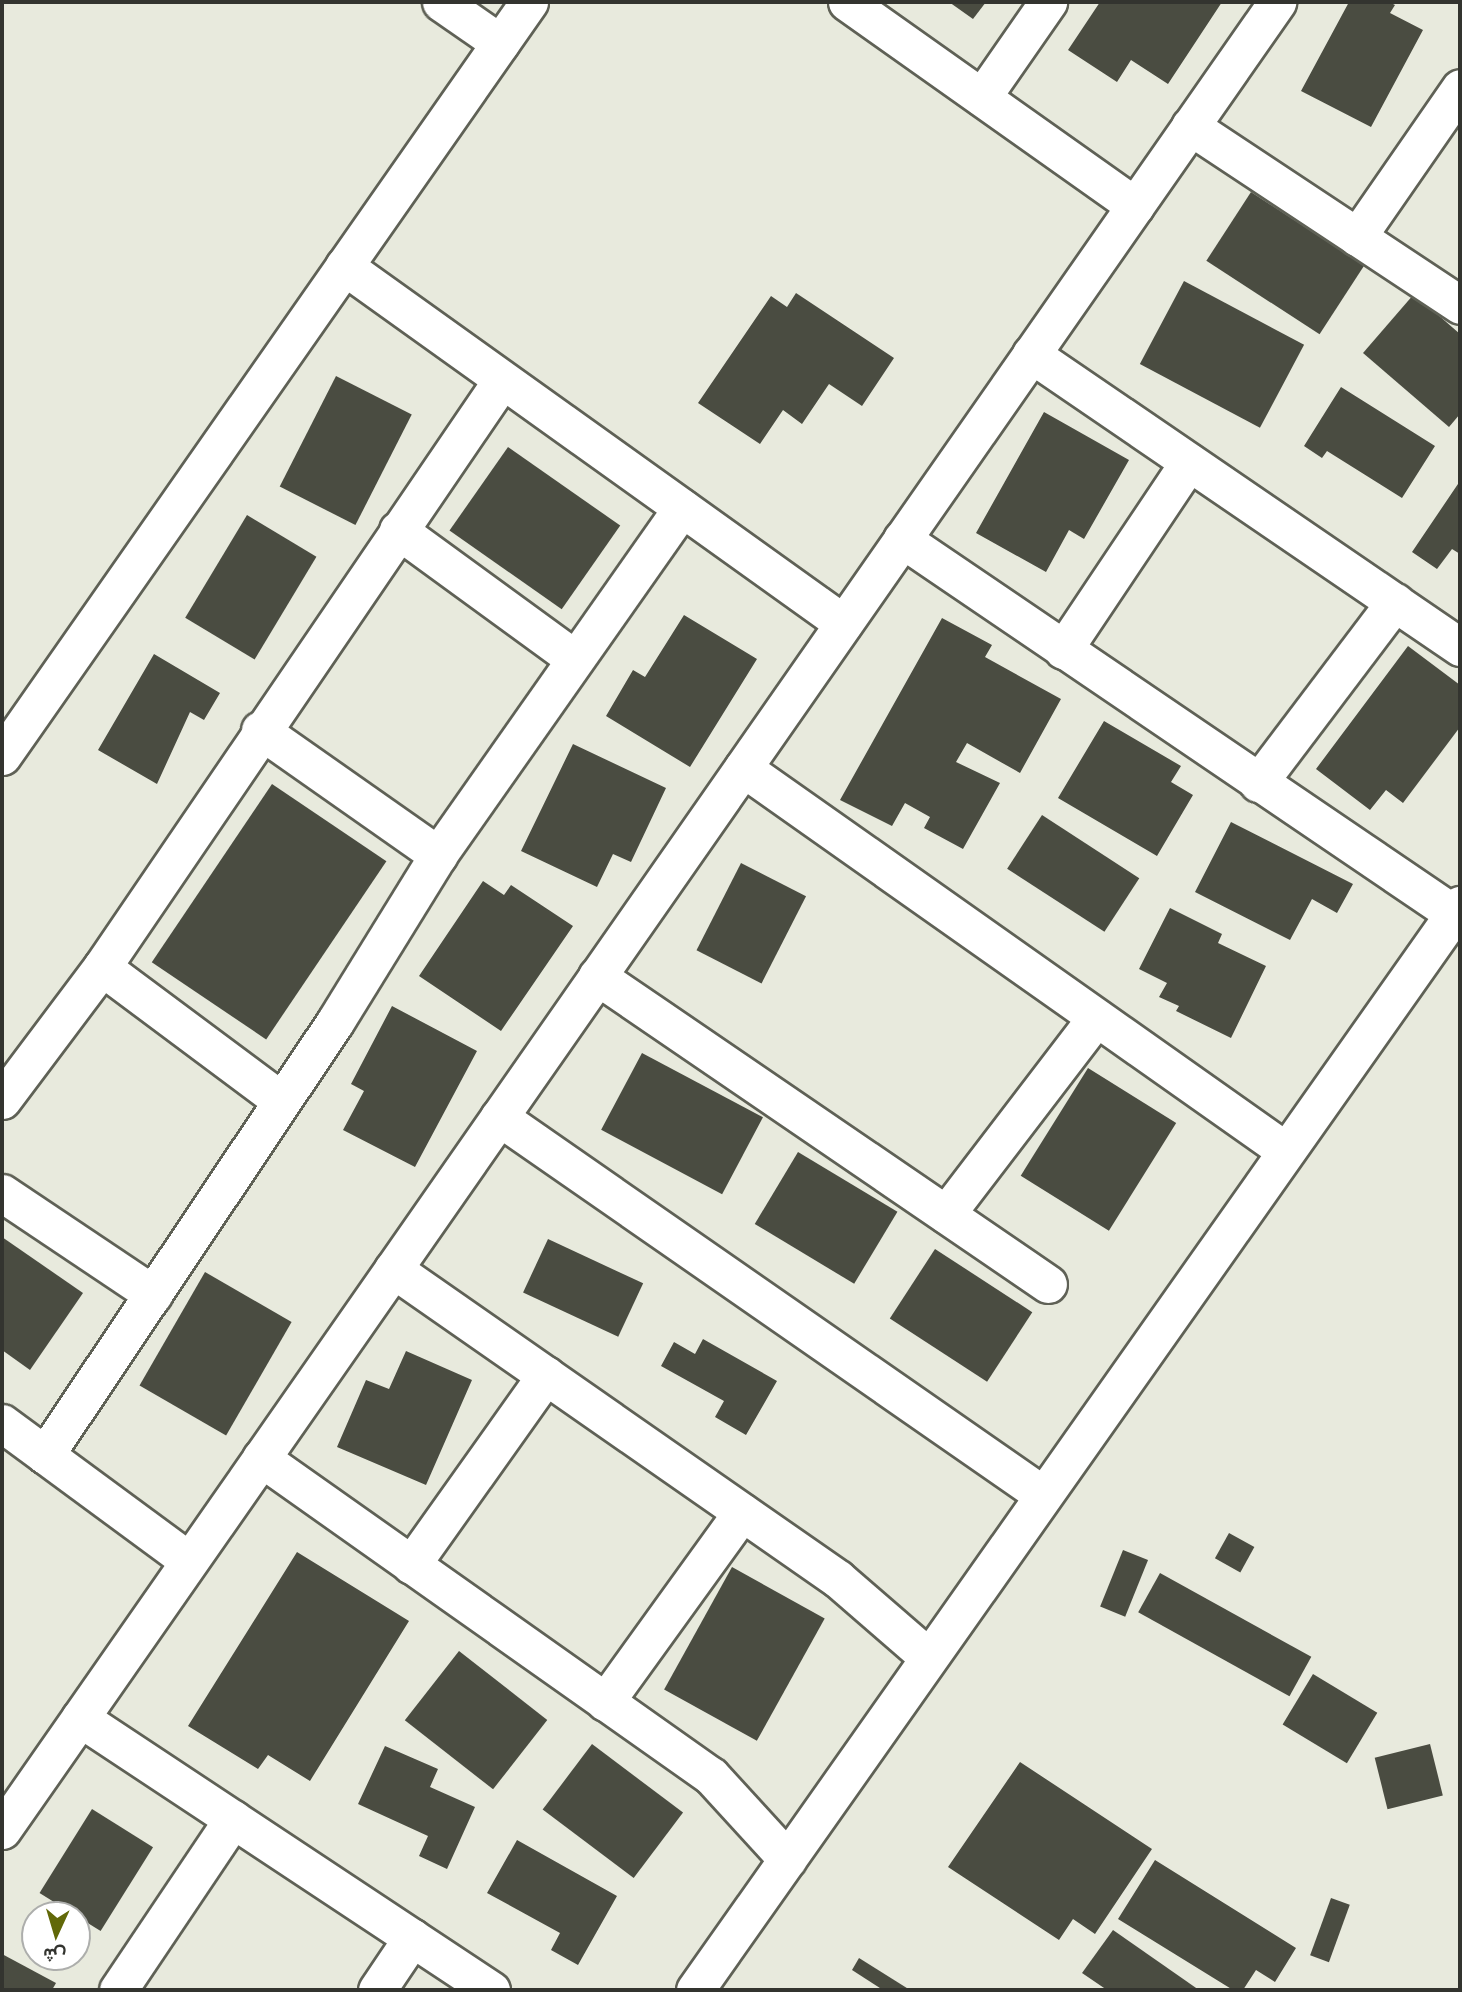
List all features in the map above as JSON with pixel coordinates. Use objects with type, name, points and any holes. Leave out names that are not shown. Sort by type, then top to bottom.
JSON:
[{"type":"street","points":[[441,2],[500,43]]},
{"type":"street","points":[[2,756],[528,2]]},
{"type":"street","points":[[847,2],[1135,206]]},
{"type":"street","points":[[982,97],[1048,2]]},
{"type":"street","points":[[2,1830],[1277,2]]},
{"type":"street","points":[[1357,237],[1460,88]]},
{"type":"street","points":[[1190,127],[1460,305]]},
{"type":"street","points":[[344,266],[843,623]]},
{"type":"street","points":[[1031,354],[1460,647]]},
{"type":"street","points":[[2,1100],[102,967],[260,730],[502,380]]},
{"type":"street","points":[[1063,650],[1189,462]]},
{"type":"street","points":[[45,1455],[282,1101],[438,855],[682,508]]},
{"type":"street","points":[[398,530],[575,659]]},
{"type":"street","points":[[695,1990],[1457,910],[1258,783],[902,540]]},
{"type":"street","points":[[1258,783],[1395,602]]},
{"type":"street","points":[[260,730],[438,855]]},
{"type":"street","points":[[743,768],[1286,1152]]},
{"type":"street","points":[[102,967],[282,1101]]},
{"type":"street","points":[[597,976],[1048,1284]]},
{"type":"street","points":[[946,1214],[1096,1018]]},
{"type":"street","points":[[499,1117],[1043,1495]]},
{"type":"street","points":[[2,1193],[153,1294]]},
{"type":"street","points":[[393,1269],[838,1579],[928,1657]]},
{"type":"street","points":[[411,1565],[546,1375]]},
{"type":"street","points":[[2,1423],[190,1560]]},
{"type":"street","points":[[261,1458],[711,1776],[787,1859]]},
{"type":"street","points":[[605,1702],[742,1513]]},
{"type":"street","points":[[80,1717],[491,1990]]},
{"type":"street","points":[[118,1990],[233,1819]]},
{"type":"street","points":[[377,1990],[412,1938]]},
{"type":"building","points":[[949,2],[986,2],[973,19]]},
{"type":"building","points":[[1100,2],[1222,2],[1168,84],[1131,60],[1117,82],[1068,50]]},
{"type":"building","points":[[1349,2],[1389,2],[1395,5],[1390,13],[1423,30],[1371,127],[1301,91]]},
{"type":"building","points":[[1251,192],[1364,266],[1320,334],[1206,261]]},
{"type":"building","points":[[1184,281],[1304,345],[1260,428],[1140,364]]},
{"type":"building","points":[[796,293],[894,358],[862,406],[829,384],[802,424],[783,410],[760,444],[698,403],[771,296],[787,307]]},
{"type":"building","points":[[1414,294],[1460,334],[1460,414],[1449,427],[1363,353]]},
{"type":"building","points":[[336,376],[412,415],[355,525],[280,486]]},
{"type":"building","points":[[1341,387],[1435,446],[1402,498],[1327,451],[1322,458],[1304,446]]},
{"type":"building","points":[[1044,412],[1129,460],[1084,539],[1069,530],[1046,572],[976,533]]},
{"type":"building","points":[[508,447],[620,526],[562,609],[449,531]]},
{"type":"building","points":[[1460,481],[1460,554],[1452,549],[1437,569],[1412,552]]},
{"type":"building","points":[[247,515],[316,557],[255,660],[185,618]]},
{"type":"building","points":[[684,615],[757,659],[690,767],[606,716],[633,670],[645,677]]},
{"type":"building","points":[[942,618],[992,645],[985,657],[1061,699],[1020,773],[967,743],[956,762],[1000,783],[963,849],[924,828],[930,817],[905,803],[892,826],[840,800]]},
{"type":"building","points":[[1408,646],[1460,685],[1460,727],[1403,803],[1386,790],[1370,810],[1316,769]]},
{"type":"building","points":[[154,654],[220,693],[204,720],[190,712],[157,784],[98,750]]},
{"type":"building","points":[[1104,721],[1181,766],[1171,782],[1193,795],[1157,856],[1058,798]]},
{"type":"building","points":[[573,744],[666,788],[631,862],[613,854],[597,887],[521,851]]},
{"type":"building","points":[[272,784],[386,861],[266,1039],[152,962]]},
{"type":"building","points":[[1042,815],[1139,878],[1104,932],[1007,869]]},
{"type":"building","points":[[1231,822],[1353,884],[1337,913],[1312,899],[1290,940],[1195,892]]},
{"type":"building","points":[[741,863],[806,896],[762,983],[697,950]]},
{"type":"building","points":[[483,881],[504,895],[511,885],[573,926],[501,1031],[419,976]]},
{"type":"building","points":[[1170,908],[1222,934],[1218,943],[1266,966],[1231,1038],[1176,1011],[1179,1006],[1159,997],[1167,983],[1139,969]]},
{"type":"building","points":[[392,1006],[477,1051],[415,1167],[343,1130],[364,1091],[351,1084]]},
{"type":"building","points":[[642,1053],[763,1117],[722,1194],[601,1130]]},
{"type":"building","points":[[1088,1068],[1176,1123],[1109,1231],[1021,1176]]},
{"type":"building","points":[[798,1152],[897,1212],[854,1284],[755,1224]]},
{"type":"building","points":[[2,1237],[83,1293],[30,1370],[2,1350]]},
{"type":"building","points":[[548,1239],[643,1283],[618,1337],[523,1292]]},
{"type":"building","points":[[935,1249],[1032,1312],[987,1382],[890,1319]]},
{"type":"building","points":[[205,1272],[292,1322],[226,1435],[140,1385]]},
{"type":"building","points":[[703,1339],[777,1381],[746,1435],[715,1417],[724,1401],[661,1366],[674,1342],[695,1354]]},
{"type":"building","points":[[406,1351],[472,1380],[426,1485],[337,1447],[366,1380],[389,1389]]},
{"type":"building","points":[[1229,1533],[1254,1547],[1240,1572],[1215,1558]]},
{"type":"building","points":[[1123,1550],[1148,1560],[1125,1617],[1100,1607]]},
{"type":"building","points":[[297,1552],[409,1621],[310,1781],[268,1755],[258,1769],[188,1726]]},
{"type":"building","points":[[732,1567],[825,1618],[757,1741],[664,1689]]},
{"type":"building","points":[[1160,1573],[1311,1657],[1289,1696],[1138,1612]]},
{"type":"building","points":[[459,1651],[547,1720],[493,1789],[405,1720]]},
{"type":"building","points":[[1313,1674],[1377,1713],[1347,1763],[1283,1725]]},
{"type":"building","points":[[592,1744],[683,1813],[634,1878],[543,1809]]},
{"type":"building","points":[[1430,1744],[1443,1795],[1388,1809],[1375,1758]]},
{"type":"building","points":[[385,1746],[438,1769],[430,1787],[475,1807],[447,1869],[419,1856],[428,1836],[358,1804]]},
{"type":"building","points":[[1020,1762],[1152,1849],[1095,1934],[1073,1919],[1059,1940],[948,1867]]},
{"type":"building","points":[[92,1809],[153,1847],[101,1931],[91,1925],[91,1901],[52,1901],[40,1893]]},
{"type":"building","points":[[517,1840],[617,1896],[578,1965],[551,1950],[560,1933],[487,1893]]},
{"type":"building","points":[[1155,1860],[1296,1948],[1275,1982],[1256,1970],[1243,1990],[1233,1990],[1118,1919]]},
{"type":"building","points":[[1331,1898],[1350,1905],[1329,1962],[1310,1955]]},
{"type":"building","points":[[1113,1930],[1199,1990],[1107,1990],[1082,1973]]},
{"type":"building","points":[[2,1954],[21,1964],[21,1971],[34,1971],[56,1983],[52,1990],[2,1990]]},
{"type":"building","points":[[859,1958],[910,1990],[883,1990],[852,1970]]}]
